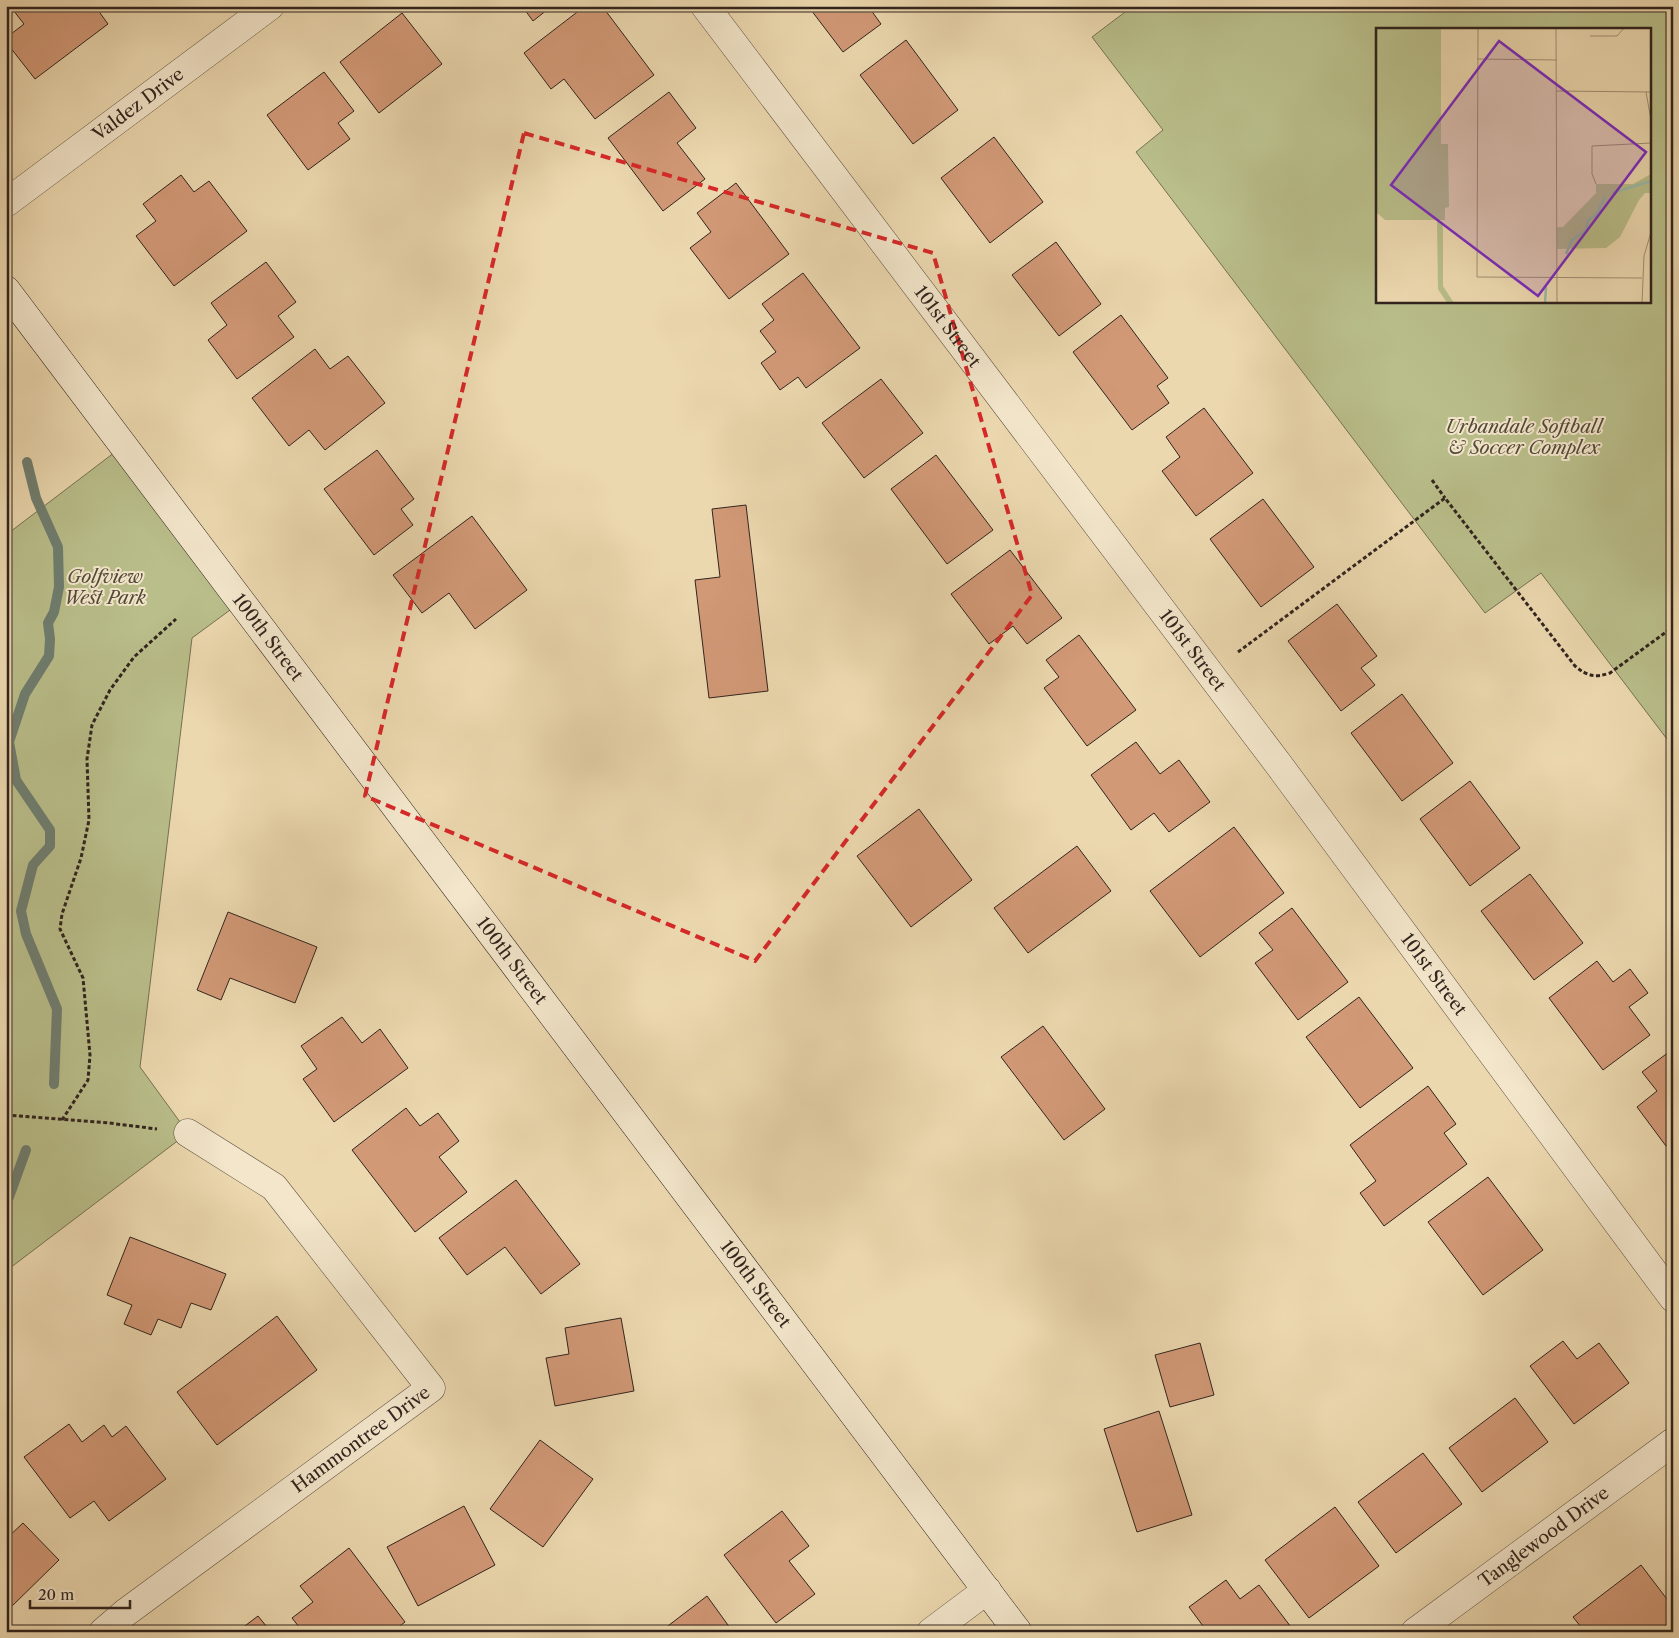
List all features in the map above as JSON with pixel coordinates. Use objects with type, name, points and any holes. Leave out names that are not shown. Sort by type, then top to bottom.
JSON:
[{"type":"street","name":"Valdez Drive","points":[[6,203],[270,6]]},
{"type":"street","name":"101st Street","points":[[705,6],[1279,765],[1673,1298]]},
{"type":"street","name":"100th Street","points":[[6,290],[1018,1632]]},
{"type":"street","name":"Hammontree Drive","points":[[103,1632],[431,1388],[274,1187],[188,1133]]},
{"type":"street","name":"Tanglewood Drive","points":[[1415,1632],[1673,1442]]},
{"type":"street","points":[[930,1632],[987,1590]]},
{"type":"path","points":[[1432,480],[1575,666],[1582,671],[1598,676],[1610,672],[1673,627]]},
{"type":"path","points":[[1238,652],[1445,498]]},
{"type":"path","points":[[62,1120],[88,1080],[90,1056],[83,978],[60,929],[62,914],[81,858],[89,820],[88,759],[92,725],[110,690],[134,657],[176,619]]},
{"type":"path","points":[[6,1114],[109,1123],[188,1133]]},
{"type":"highlighted area","points":[[524,133],[933,253],[1032,595],[755,961],[365,796]]},
{"type":"green space","name":"Urbandale Softball & Soccer Complex","points":[[1133,6],[1673,6],[1673,747],[1541,573],[1485,613],[1136,152],[1163,130],[1092,37]]},
{"type":"green space","name":"Golfview West Park","points":[[123,446],[241,602],[192,638],[140,1067],[188,1133],[6,1271],[6,535]]},
{"type":"building","points":[[10,6],[95,6],[108,24],[35,79],[6,42],[6,38],[24,24]]},
{"type":"building","points":[[522,6],[552,6],[533,21]]},
{"type":"building","points":[[585,6],[602,6],[654,75],[595,119],[564,79],[551,89],[524,53]]},
{"type":"building","points":[[808,6],[868,6],[881,24],[843,52]]},
{"type":"building","points":[[402,13],[442,64],[379,113],[340,62]]},
{"type":"building","points":[[906,40],[958,110],[913,144],[860,75]]},
{"type":"building","points":[[324,72],[354,111],[338,123],[350,139],[308,170],[267,115]]},
{"type":"building","points":[[669,92],[696,128],[677,143],[705,179],[663,211],[608,138]]},
{"type":"building","points":[[994,137],[1043,202],[990,243],[941,178]]},
{"type":"building","points":[[181,175],[194,192],[209,181],[247,231],[174,286],[136,236],[156,221],[143,204]]},
{"type":"building","points":[[736,183],[789,254],[729,299],[690,248],[711,232],[697,213]]},
{"type":"building","points":[[1056,242],[1101,304],[1059,336],[1012,275]]},
{"type":"building","points":[[266,262],[296,302],[278,316],[294,337],[237,379],[208,340],[227,325],[211,303]]},
{"type":"building","points":[[803,273],[860,348],[806,388],[798,377],[780,390],[761,363],[776,352],[760,331],[774,320],[762,304]]},
{"type":"building","points":[[1121,315],[1168,378],[1157,386],[1169,403],[1132,430],[1073,352]]},
{"type":"building","points":[[315,349],[330,369],[348,356],[385,403],[325,450],[309,430],[289,446],[252,398]]},
{"type":"building","points":[[881,379],[923,433],[864,478],[822,423]]},
{"type":"building","points":[[1204,408],[1253,473],[1196,516],[1162,471],[1180,457],[1166,437]]},
{"type":"building","points":[[377,450],[414,499],[401,509],[413,525],[374,555],[324,489]]},
{"type":"building","points":[[936,455],[993,530],[947,564],[891,489]]},
{"type":"building","points":[[1263,499],[1314,567],[1261,607],[1210,539]]},
{"type":"building","points":[[746,505],[768,691],[709,698],[695,580],[720,577],[712,509]]},
{"type":"building","points":[[472,516],[527,590],[475,629],[449,593],[422,613],[393,575]]},
{"type":"building","points":[[1010,550],[1062,618],[1027,644],[1013,626],[989,644],[951,594]]},
{"type":"building","points":[[1337,604],[1377,656],[1361,668],[1375,685],[1341,711],[1288,641]]},
{"type":"building","points":[[1079,635],[1136,710],[1087,746],[1044,688],[1059,677],[1046,660]]},
{"type":"building","points":[[1402,694],[1453,763],[1402,801],[1351,733]]},
{"type":"building","points":[[1136,742],[1160,774],[1179,760],[1210,802],[1169,832],[1154,813],[1131,830],[1091,775]]},
{"type":"building","points":[[1470,781],[1520,848],[1470,886],[1420,819]]},
{"type":"building","points":[[919,809],[972,880],[911,927],[857,856]]},
{"type":"building","points":[[1234,827],[1284,893],[1200,957],[1150,891]]},
{"type":"building","points":[[1077,846],[1111,891],[1028,953],[994,908]]},
{"type":"building","points":[[1530,874],[1583,943],[1534,980],[1481,911]]},
{"type":"building","points":[[1292,908],[1348,982],[1298,1020],[1255,963],[1273,950],[1259,933]]},
{"type":"building","points":[[228,912],[317,947],[295,1003],[230,978],[221,1000],[197,990]]},
{"type":"building","points":[[1597,961],[1613,982],[1630,969],[1648,993],[1629,1007],[1650,1035],[1603,1070],[1549,998]]},
{"type":"building","points":[[1359,997],[1413,1068],[1360,1108],[1306,1037]]},
{"type":"building","points":[[342,1017],[362,1043],[380,1029],[408,1068],[334,1122],[303,1079],[317,1069],[301,1046]]},
{"type":"building","points":[[1043,1026],[1105,1109],[1064,1140],[1001,1057]]},
{"type":"building","points":[[1673,1049],[1673,1141],[1666,1146],[1637,1107],[1657,1091],[1642,1072]]},
{"type":"building","points":[[1428,1086],[1456,1124],[1444,1133],[1467,1164],[1384,1226],[1360,1193],[1376,1181],[1350,1145]]},
{"type":"building","points":[[406,1108],[420,1126],[438,1113],[459,1141],[439,1157],[467,1192],[415,1232],[352,1150]]},
{"type":"building","points":[[1488,1177],[1543,1250],[1483,1295],[1428,1222]]},
{"type":"building","points":[[516,1180],[580,1264],[541,1294],[505,1247],[467,1275],[439,1238]]},
{"type":"building","points":[[130,1237],[226,1274],[211,1310],[191,1303],[181,1328],[158,1319],[151,1335],[124,1324],[132,1305],[107,1295]]},
{"type":"building","points":[[277,1316],[317,1370],[217,1445],[177,1392]]},
{"type":"building","points":[[621,1318],[634,1391],[555,1406],[546,1358],[569,1354],[565,1328]]},
{"type":"building","points":[[1563,1341],[1577,1359],[1599,1343],[1629,1383],[1574,1424],[1530,1366]]},
{"type":"building","points":[[1200,1343],[1214,1395],[1170,1407],[1155,1355]]},
{"type":"building","points":[[1515,1398],[1548,1442],[1482,1492],[1449,1448]]},
{"type":"building","points":[[1159,1411],[1192,1515],[1137,1532],[1104,1429]]},
{"type":"building","points":[[69,1424],[82,1442],[104,1425],[112,1437],[126,1426],[166,1479],[109,1521],[94,1501],[70,1518],[24,1457]]},
{"type":"building","points":[[540,1440],[593,1479],[543,1547],[490,1509]]},
{"type":"building","points":[[1423,1453],[1462,1504],[1396,1553],[1358,1502]]},
{"type":"building","points":[[464,1506],[495,1565],[418,1606],[387,1547]]},
{"type":"building","points":[[1335,1507],[1379,1566],[1309,1618],[1265,1560]]},
{"type":"building","points":[[782,1511],[809,1546],[789,1561],[815,1594],[776,1623],[724,1555]]},
{"type":"building","points":[[23,1523],[59,1560],[6,1612],[6,1539]]},
{"type":"building","points":[[349,1548],[405,1622],[392,1632],[303,1632],[292,1618],[313,1602],[300,1586]]},
{"type":"building","points":[[1641,1565],[1673,1607],[1673,1620],[1657,1632],[1585,1632],[1573,1617]]},
{"type":"building","points":[[1226,1580],[1240,1599],[1259,1585],[1294,1631],[1195,1632],[1203,1626],[1189,1607]]},
{"type":"building","points":[[707,1596],[733,1632],[660,1632]]},
{"type":"building","points":[[258,1616],[271,1632],[237,1632]]},
{"type":"waterway","points":[[27,462],[36,498],[58,547],[59,587],[54,612],[48,623],[50,639],[49,656],[25,694],[9,742],[16,780],[50,830],[50,846],[33,865],[21,911],[26,934],[57,1009],[54,1084]]},
{"type":"waterway","points":[[6,1200],[9,1197],[26,1150]]}]
